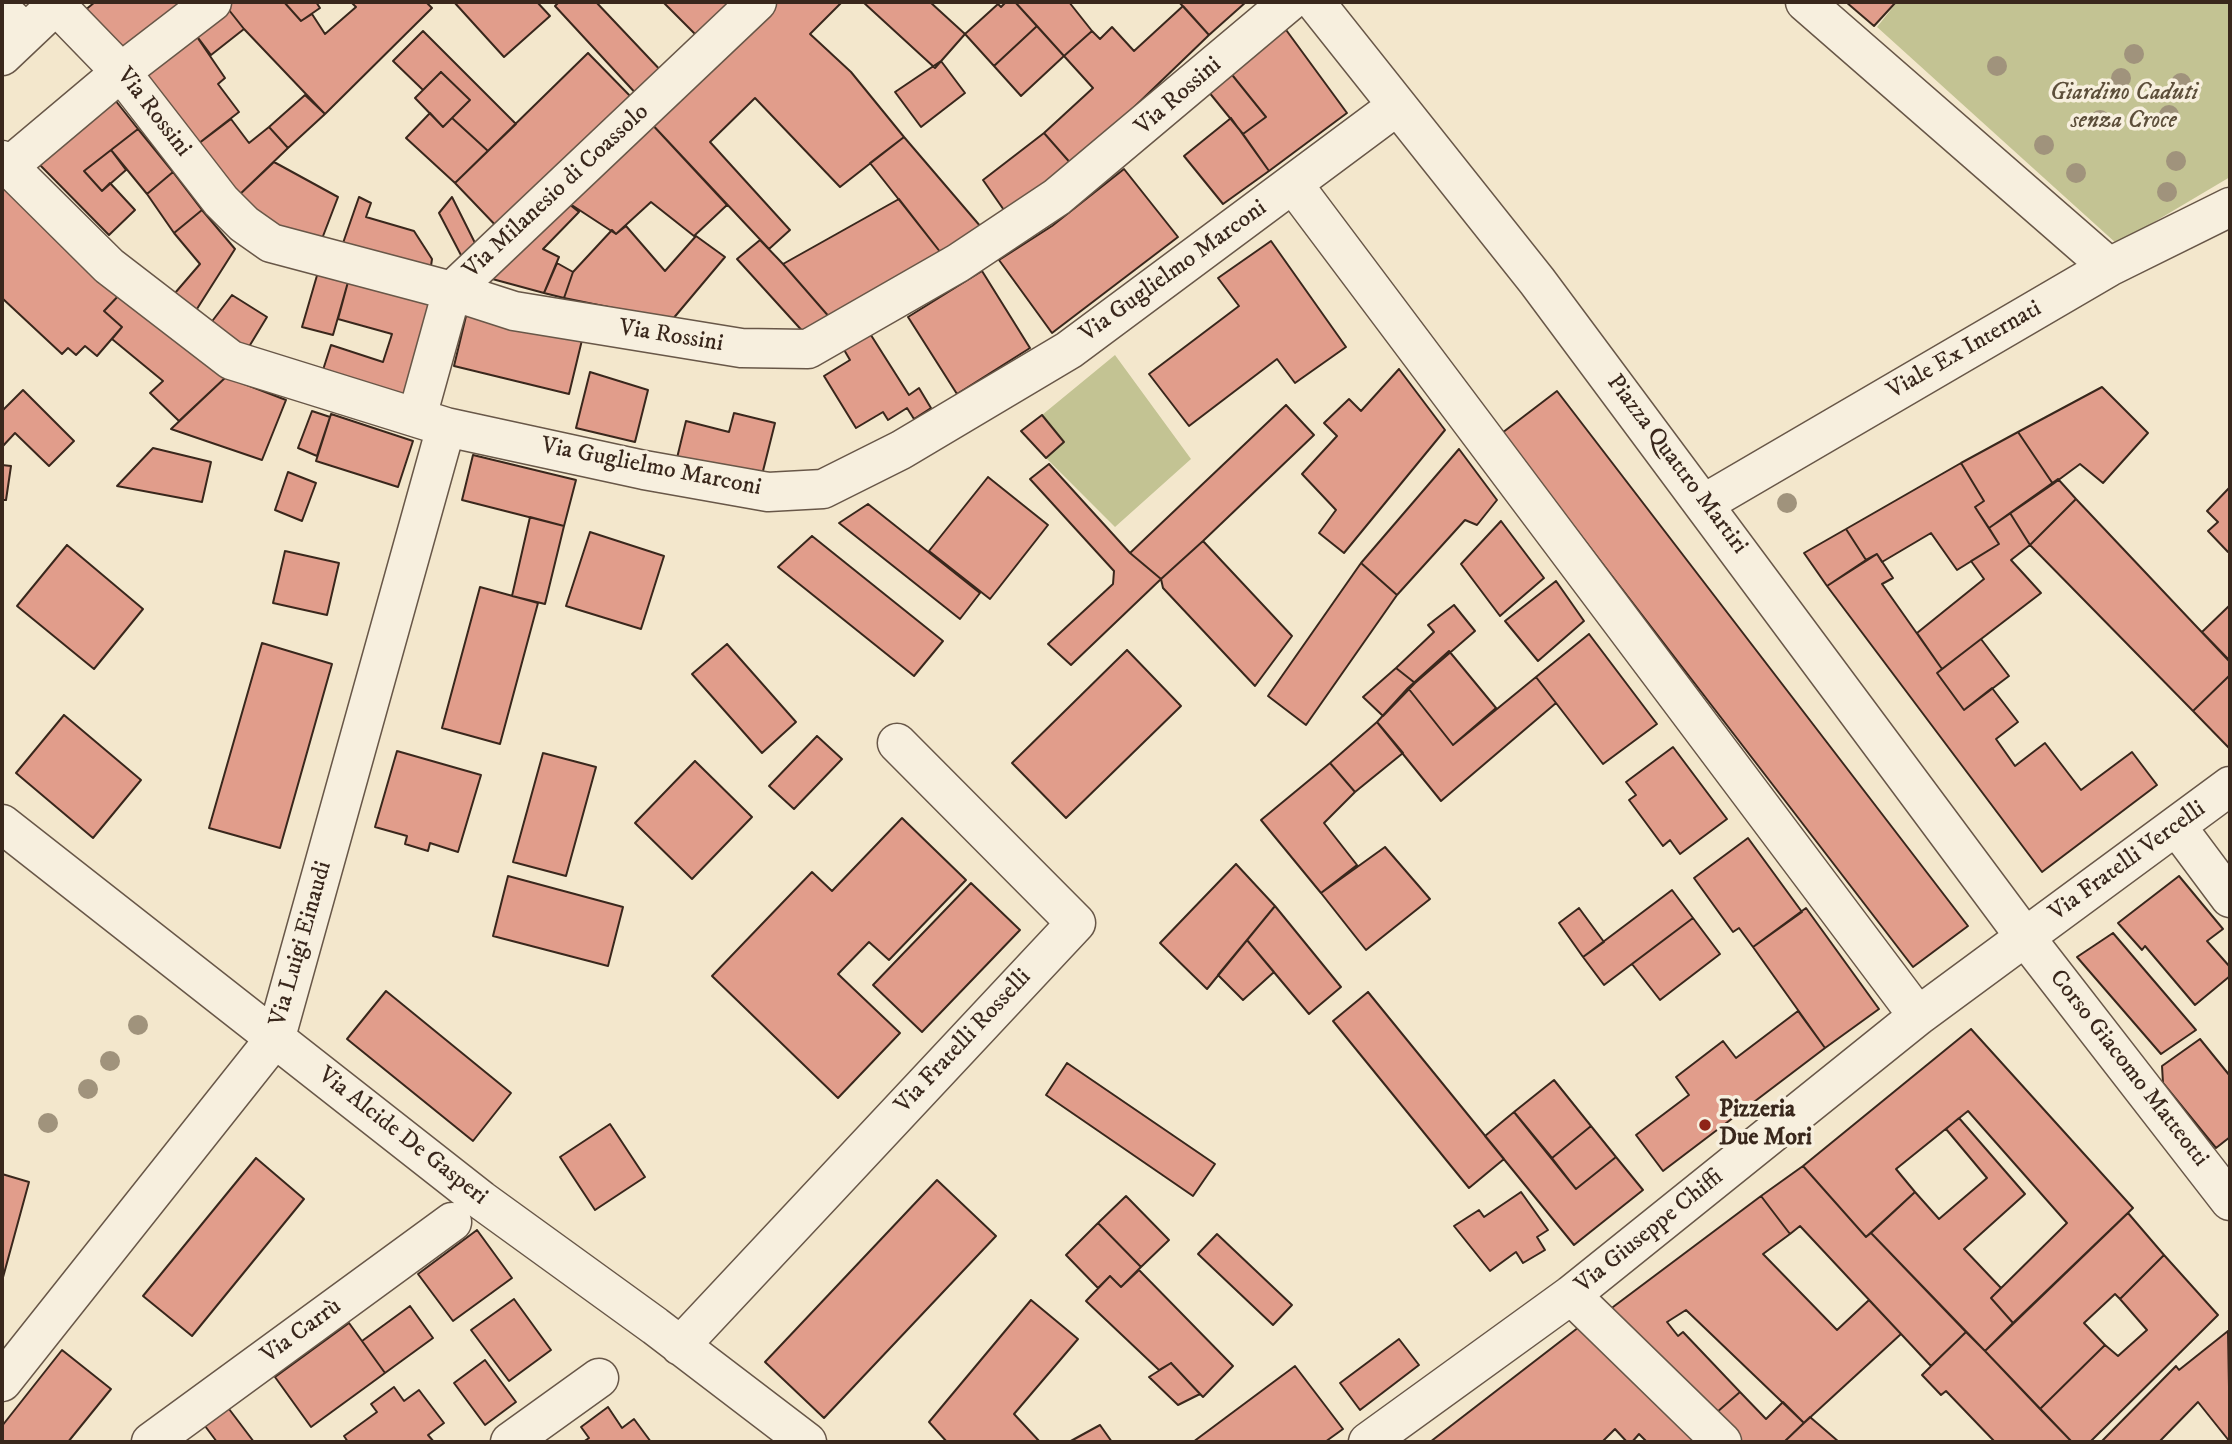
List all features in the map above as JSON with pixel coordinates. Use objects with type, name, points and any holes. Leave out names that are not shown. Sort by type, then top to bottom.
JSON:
[{"type":"street","points":[[5,163],[212,2]]},
{"type":"street","name":"Via Milanesio di Coassolo","points":[[432,422],[452,290],[757,2]]},
{"type":"street","name":"Via Rossini","points":[[57,3],[121,72],[221,201],[244,224],[271,243],[452,290],[514,311],[741,348],[808,349],[958,263],[1057,197],[1289,2]]},
{"type":"street","name":"Piazza Quattro Martiri","points":[[1315,2],[1537,281],[2025,937]]},
{"type":"street","points":[[1805,2],[2109,267]]},
{"type":"street","points":[[9,33],[57,3]]},
{"type":"street","name":"Via Guglielmo Marconi","points":[[5,163],[109,266],[231,360],[432,422],[644,470],[768,492],[823,489],[901,450],[1069,349],[1397,106]]},
{"type":"street","points":[[1293,184],[1918,1016]]},
{"type":"street","name":"Viale Ex Internati","points":[[1704,503],[2109,267],[2230,207]]},
{"type":"street","name":"Via Luigi Einaudi","points":[[2,1382],[276,1037],[432,422]]},
{"type":"street","name":"Via Fratelli Rosselli","points":[[680,1346],[1076,923],[897,743]]},
{"type":"street","name":"Via Fratelli Vercelli","points":[[2025,937],[2230,786]]},
{"type":"street","name":"Via Alcide De Gasperi","points":[[2,824],[481,1200],[807,1442]]},
{"type":"street","points":[[2177,827],[2230,898]]},
{"type":"street","name":"Via Giuseppe Chiffi","points":[[1368,1442],[1571,1295],[1918,1016],[2025,937]]},
{"type":"street","name":"Corso Giacomo Matteotti","points":[[2025,937],[2228,1195]]},
{"type":"street","name":"Via Carrù","points":[[152,1442],[452,1222]]},
{"type":"street","points":[[1571,1295],[1722,1442]]},
{"type":"street","points":[[510,1442],[599,1378]]},
{"type":"green space","name":"Giardino Caduti senza Croce","points":[[1897,2],[2230,2],[2230,177],[2117,244],[1877,27]]},
{"type":"green space","points":[[1115,355],[1191,459],[1115,527],[1046,458],[1064,441],[1042,415]]},
{"type":"building","points":[[95,2],[195,2],[119,58],[84,11]]},
{"type":"building","points":[[230,2],[284,2],[301,21],[312,14],[325,34],[356,7],[351,2],[426,2],[432,8],[325,114],[244,29],[225,5]]},
{"type":"building","points":[[284,2],[316,2],[320,8],[301,21]]},
{"type":"building","points":[[454,2],[537,2],[550,16],[504,57]]},
{"type":"building","points":[[559,2],[596,2],[665,75],[640,98],[555,6]]},
{"type":"building","points":[[663,2],[737,2],[700,39]]},
{"type":"building","points":[[774,2],[842,2],[810,34],[851,72],[904,137],[840,187],[755,98],[710,142],[790,230],[769,249],[648,120]]},
{"type":"building","points":[[863,2],[930,2],[965,34],[935,68]]},
{"type":"building","points":[[1006,2],[1015,2],[1037,26],[994,66],[965,34],[998,4],[1001,7]]},
{"type":"building","points":[[1015,2],[1069,2],[1092,31],[1064,56]]},
{"type":"building","points":[[1179,2],[1246,2],[1209,35]]},
{"type":"building","points":[[1846,2],[1896,2],[1874,26]]},
{"type":"building","points":[[225,5],[244,29],[211,55],[193,31]]},
{"type":"building","points":[[1183,6],[1209,35],[1073,166],[1044,133],[1093,88],[1064,56],[1092,31],[1100,39],[1112,27],[1134,51]]},
{"type":"building","points":[[1281,23],[1347,113],[1269,171],[1243,134],[1266,117],[1229,71]]},
{"type":"building","points":[[1037,26],[1064,56],[1021,96],[994,66]]},
{"type":"building","points":[[193,31],[225,78],[218,84],[239,112],[194,147],[136,76]]},
{"type":"building","points":[[423,31],[516,124],[488,151],[452,118],[470,100],[441,72],[423,90],[393,61]]},
{"type":"building","points":[[588,53],[635,101],[501,231],[455,183]]},
{"type":"building","points":[[941,61],[965,93],[921,127],[895,92]]},
{"type":"building","points":[[1229,71],[1266,117],[1243,134],[1208,91]]},
{"type":"building","points":[[441,72],[470,100],[443,127],[415,98]]},
{"type":"building","points":[[305,95],[325,114],[288,148],[269,127]]},
{"type":"building","points":[[115,100],[138,129],[84,171],[102,191],[110,183],[135,210],[109,235],[37,162]]},
{"type":"building","points":[[430,113],[443,127],[452,118],[488,151],[455,183],[406,138]]},
{"type":"building","points":[[1231,118],[1269,171],[1223,204],[1184,156]]},
{"type":"building","points":[[231,119],[249,143],[269,127],[288,148],[237,197],[198,144]]},
{"type":"building","points":[[648,120],[727,205],[694,236],[651,202],[616,234],[564,200]]},
{"type":"building","points":[[138,129],[173,172],[147,194],[111,150]]},
{"type":"building","points":[[1044,133],[1073,166],[1006,213],[983,180]]},
{"type":"building","points":[[904,137],[981,227],[941,253],[870,163]]},
{"type":"building","points":[[111,150],[126,170],[102,191],[84,171]]},
{"type":"building","points":[[274,162],[338,197],[320,244],[260,222],[237,197]]},
{"type":"building","points":[[1124,169],[1178,237],[1052,333],[999,260],[1052,226]]},
{"type":"building","points":[[173,172],[202,210],[174,233],[147,194]]},
{"type":"building","points":[[2,179],[121,293],[104,311],[122,327],[97,356],[85,346],[76,355],[68,348],[62,354],[2,298]]},
{"type":"building","points":[[359,197],[371,203],[366,217],[414,231],[432,259],[431,266],[342,246]]},
{"type":"building","points":[[452,197],[475,243],[463,259],[439,213]]},
{"type":"building","points":[[899,199],[941,253],[831,319],[783,264]]},
{"type":"building","points":[[564,200],[579,212],[543,249],[559,257],[544,293],[485,277]]},
{"type":"building","points":[[202,210],[235,249],[195,312],[175,293],[200,264],[174,233]]},
{"type":"building","points":[[626,226],[665,271],[696,236],[725,257],[672,320],[564,298],[573,272],[612,230],[616,234]]},
{"type":"building","points":[[760,240],[831,319],[806,335],[737,259]]},
{"type":"building","points":[[1271,241],[1346,347],[1295,383],[1277,359],[1189,426],[1149,374],[1239,306],[1218,278]]},
{"type":"building","points":[[557,263],[573,272],[564,298],[544,293]]},
{"type":"building","points":[[982,271],[1030,348],[957,394],[908,317]]},
{"type":"building","points":[[318,272],[348,282],[333,335],[302,327]]},
{"type":"building","points":[[348,282],[442,307],[411,402],[322,373],[331,345],[383,362],[392,334],[338,319]]},
{"type":"building","points":[[121,293],[226,377],[179,421],[150,393],[163,381],[112,339],[122,327],[104,311]]},
{"type":"building","points":[[232,295],[267,317],[247,350],[210,324]]},
{"type":"building","points":[[467,312],[582,340],[569,394],[454,366]]},
{"type":"building","points":[[869,332],[909,395],[919,388],[931,408],[914,419],[907,408],[888,420],[883,412],[856,428],[824,376],[850,360],[843,348]]},
{"type":"building","points":[[1399,369],[1445,430],[1344,553],[1319,533],[1336,510],[1302,474],[1337,436],[1324,423],[1349,399],[1361,411]]},
{"type":"building","points":[[590,372],[648,390],[635,442],[576,428]]},
{"type":"building","points":[[226,377],[286,400],[262,460],[171,429]]},
{"type":"building","points":[[2102,387],[2148,433],[2103,483],[2080,464],[2053,484],[2018,432]]},
{"type":"building","points":[[23,390],[74,441],[49,466],[15,433],[2,447],[2,411]]},
{"type":"building","points":[[1557,391],[1968,926],[1913,967],[1502,433]]},
{"type":"building","points":[[1286,405],[1314,435],[1203,541],[1161,579],[1130,553]]},
{"type":"building","points":[[312,411],[330,417],[317,456],[298,448]]},
{"type":"building","points":[[734,413],[775,423],[761,479],[677,458],[686,421],[729,432]]},
{"type":"building","points":[[331,414],[413,441],[398,487],[316,461]]},
{"type":"building","points":[[1042,415],[1064,442],[1046,458],[1021,431]]},
{"type":"building","points":[[2018,432],[2053,484],[1989,528],[1975,507],[1984,501],[1961,463]]},
{"type":"building","points":[[153,448],[211,462],[202,502],[117,486]]},
{"type":"building","points":[[1459,449],[1497,500],[1477,525],[1465,520],[1397,595],[1361,563]]},
{"type":"building","points":[[473,455],[576,480],[564,526],[462,500]]},
{"type":"building","points":[[1961,463],[1984,501],[1975,507],[1999,544],[1957,570],[1931,533],[1882,562],[1877,554],[1866,560],[1846,529]]},
{"type":"building","points":[[1049,464],[1130,553],[1161,579],[1071,665],[1048,644],[1113,584],[1114,571],[1030,479]]},
{"type":"building","points":[[2,465],[11,466],[6,500],[2,500]]},
{"type":"building","points":[[288,472],[316,483],[302,521],[275,510]]},
{"type":"building","points":[[988,477],[1048,525],[990,599],[929,551]]},
{"type":"building","points":[[2058,479],[2076,499],[2030,545],[2010,513]]},
{"type":"building","points":[[2230,487],[2228,552],[2208,531],[2218,522],[2207,511]]},
{"type":"building","points":[[2076,499],[2230,662],[2230,675],[2193,711],[2030,545]]},
{"type":"building","points":[[868,504],[980,593],[960,619],[839,523]]},
{"type":"building","points":[[2010,513],[2030,545],[2011,560],[2041,593],[1942,669],[1917,633],[1984,579],[1971,561],[1999,544],[1989,528]]},
{"type":"building","points":[[530,517],[564,526],[545,604],[512,596]]},
{"type":"building","points":[[1501,521],[1544,578],[1500,616],[1461,564]]},
{"type":"building","points":[[1846,529],[1866,560],[1827,586],[1804,553]]},
{"type":"building","points":[[590,532],[664,556],[641,629],[566,606]]},
{"type":"building","points":[[812,536],[943,641],[914,676],[778,567]]},
{"type":"building","points":[[1203,541],[1292,636],[1255,686],[1163,588],[1161,579]]},
{"type":"building","points":[[67,545],[143,609],[94,669],[17,606]]},
{"type":"building","points":[[285,551],[339,563],[327,615],[273,603]]},
{"type":"building","points":[[1877,554],[1893,578],[1882,584],[1942,669],[1937,673],[1964,710],[1992,688],[2018,722],[1996,739],[2015,766],[2045,743],[2081,790],[2132,752],[2157,785],[2042,872],[1827,586]]},
{"type":"building","points":[[1361,563],[1397,595],[1306,725],[1268,696]]},
{"type":"building","points":[[1556,581],[1584,621],[1538,661],[1505,621]]},
{"type":"building","points":[[480,587],[538,603],[500,744],[442,728]]},
{"type":"building","points":[[1454,605],[1475,631],[1415,683],[1396,668],[1434,632],[1428,625]]},
{"type":"building","points":[[2230,605],[2230,661],[2202,632]]},
{"type":"building","points":[[1589,634],[1657,724],[1603,764],[1536,677]]},
{"type":"building","points":[[1981,639],[2009,676],[1964,710],[1937,673]]},
{"type":"building","points":[[262,643],[332,664],[280,848],[209,828]]},
{"type":"building","points":[[727,644],[796,722],[762,753],[692,674]]},
{"type":"building","points":[[1127,650],[1181,706],[1066,818],[1012,763]]},
{"type":"building","points":[[1449,651],[1496,708],[1453,745],[1408,688]]},
{"type":"building","points":[[1396,668],[1415,683],[1383,716],[1363,697]]},
{"type":"building","points":[[2230,675],[2230,747],[2229,748],[2193,711]]},
{"type":"building","points":[[1536,677],[1556,703],[1441,801],[1377,722],[1408,688],[1453,745]]},
{"type":"building","points":[[64,715],[141,780],[93,838],[16,773]]},
{"type":"building","points":[[1377,722],[1403,753],[1355,792],[1330,763]]},
{"type":"building","points":[[817,736],[842,759],[794,809],[769,786]]},
{"type":"building","points":[[1673,747],[1727,819],[1680,854],[1670,840],[1663,846],[1629,800],[1636,795],[1626,782]]},
{"type":"building","points":[[397,751],[481,775],[458,852],[430,843],[428,851],[405,844],[407,836],[375,827]]},
{"type":"building","points":[[543,753],[596,767],[566,876],[513,862]]},
{"type":"building","points":[[695,761],[752,817],[692,879],[635,823]]},
{"type":"building","points":[[1330,763],[1355,792],[1324,823],[1357,865],[1321,893],[1261,820]]},
{"type":"building","points":[[902,818],[966,880],[889,960],[869,942],[838,974],[900,1033],[838,1098],[712,976],[812,872],[832,891]]},
{"type":"building","points":[[1748,838],[1802,912],[1753,947],[1739,928],[1733,932],[1694,878]]},
{"type":"building","points":[[1385,847],[1430,899],[1366,950],[1321,893]]},
{"type":"building","points":[[1236,864],[1275,906],[1207,989],[1160,943]]},
{"type":"building","points":[[508,876],[623,907],[608,966],[493,936]]},
{"type":"building","points":[[2179,876],[2223,929],[2207,941],[2230,967],[2230,976],[2195,1005],[2145,946],[2142,950],[2118,923]]},
{"type":"building","points":[[971,883],[1020,930],[922,1032],[873,985]]},
{"type":"building","points":[[1672,890],[1693,918],[1604,985],[1583,957]]},
{"type":"building","points":[[1275,906],[1341,987],[1309,1014],[1247,940]]},
{"type":"building","points":[[1579,908],[1604,942],[1583,957],[1559,923]]},
{"type":"building","points":[[1806,908],[1879,1009],[1825,1048],[1753,947]]},
{"type":"building","points":[[1693,918],[1720,954],[1660,1000],[1632,964]]},
{"type":"building","points":[[2113,933],[2196,1030],[2161,1054],[2077,957]]},
{"type":"building","points":[[1247,940],[1274,972],[1243,1000],[1218,975]]},
{"type":"building","points":[[386,991],[511,1093],[473,1141],[347,1039]]},
{"type":"building","points":[[1368,992],[1504,1159],[1469,1188],[1333,1021]]},
{"type":"building","points":[[1798,1011],[1825,1048],[1663,1171],[1636,1135],[1689,1095],[1676,1077],[1723,1041],[1736,1058]]},
{"type":"building","points":[[1971,1029],[2133,1208],[2013,1323],[1991,1298],[2067,1223],[1968,1111],[1896,1169],[1915,1192],[1866,1237],[1803,1166]]},
{"type":"building","points":[[2200,1039],[2230,1076],[2230,1137],[2216,1148],[2163,1083],[2162,1066]]},
{"type":"building","points":[[1067,1063],[1215,1164],[1193,1196],[1046,1095]]},
{"type":"building","points":[[1554,1080],[1591,1126],[1552,1158],[1514,1112]]},
{"type":"building","points":[[1514,1112],[1576,1189],[1616,1157],[1643,1190],[1574,1245],[1485,1136]]},
{"type":"building","points":[[1959,1118],[2025,1194],[1964,1249],[2001,1288],[1991,1298],[2013,1323],[1985,1351],[1871,1233],[1915,1192],[1939,1219],[1987,1178],[1946,1129]]},
{"type":"building","points":[[610,1124],[645,1177],[595,1210],[560,1157]]},
{"type":"building","points":[[1591,1126],[1616,1157],[1576,1189],[1552,1158]]},
{"type":"building","points":[[256,1158],[304,1199],[192,1336],[143,1296]]},
{"type":"building","points":[[1803,1166],[1866,1237],[1871,1233],[1966,1332],[1931,1366],[1800,1226],[1790,1234],[1761,1196]]},
{"type":"building","points":[[2,1174],[29,1182],[2,1281]]},
{"type":"building","points":[[937,1180],[996,1236],[824,1418],[765,1362]]},
{"type":"building","points":[[1521,1192],[1548,1230],[1537,1237],[1545,1250],[1523,1263],[1516,1252],[1490,1271],[1454,1226],[1479,1210],[1484,1217]]},
{"type":"building","points":[[1126,1196],[1169,1240],[1141,1267],[1098,1223]]},
{"type":"building","points":[[1761,1196],[1790,1234],[1763,1254],[1837,1330],[1869,1300],[1901,1334],[1804,1423],[1686,1310],[1667,1322],[1678,1336],[1683,1332],[1740,1392],[1708,1420],[1601,1316]]},
{"type":"building","points":[[2128,1213],[2164,1255],[2120,1299],[2115,1294],[2084,1323],[2105,1345],[2040,1409],[1985,1351]]},
{"type":"building","points":[[1098,1223],[1141,1267],[1121,1287],[1110,1276],[1098,1288],[1066,1255]]},
{"type":"building","points":[[477,1230],[512,1278],[453,1321],[418,1274]]},
{"type":"building","points":[[1217,1234],[1292,1305],[1273,1325],[1198,1254]]},
{"type":"building","points":[[2164,1255],[2218,1315],[2090,1442],[2072,1442],[2040,1409],[2105,1345],[2118,1356],[2147,1330],[2120,1299]]},
{"type":"building","points":[[1139,1270],[1233,1366],[1203,1397],[1171,1363],[1159,1370],[1086,1301],[1110,1276],[1121,1287]]},
{"type":"building","points":[[514,1299],[551,1350],[509,1381],[471,1330]]},
{"type":"building","points":[[1031,1300],[1078,1339],[1014,1414],[1040,1442],[947,1442],[929,1422]]},
{"type":"building","points":[[410,1306],[433,1338],[385,1373],[362,1341]]},
{"type":"building","points":[[349,1323],[385,1373],[311,1427],[275,1377]]},
{"type":"building","points":[[1579,1327],[1707,1442],[1647,1442],[1639,1434],[1632,1442],[1627,1442],[1615,1429],[1602,1442],[1430,1442]]},
{"type":"building","points":[[2228,1331],[2230,1442],[2198,1402],[2159,1442],[2101,1442],[2176,1366],[2179,1370]]},
{"type":"building","points":[[1966,1332],[2072,1442],[1995,1442],[1946,1391],[1941,1395],[1922,1375]]},
{"type":"building","points":[[1399,1339],[1419,1365],[1360,1410],[1340,1383]]},
{"type":"building","points":[[62,1350],[111,1389],[68,1442],[2,1442],[2,1426]]},
{"type":"building","points":[[485,1360],[516,1402],[485,1425],[454,1383]]},
{"type":"building","points":[[1171,1363],[1200,1394],[1178,1405],[1149,1377]]},
{"type":"building","points":[[1295,1366],[1343,1429],[1325,1442],[1193,1442]]},
{"type":"building","points":[[394,1387],[404,1401],[419,1390],[444,1423],[428,1435],[434,1442],[348,1442],[344,1436],[377,1412],[371,1404]]},
{"type":"building","points":[[1740,1392],[1766,1419],[1783,1402],[1804,1423],[1784,1442],[1733,1442],[1708,1420]]},
{"type":"building","points":[[226,1405],[254,1442],[217,1442],[202,1422]]},
{"type":"building","points":[[608,1407],[622,1428],[634,1419],[651,1442],[583,1442],[589,1438],[581,1427]]},
{"type":"building","points":[[1810,1417],[1839,1442],[1784,1442]]},
{"type":"building","points":[[1100,1425],[1112,1442],[1069,1442]]},
{"type":"place","name":"Pizzeria Due Mori","points":[[1705,1125]]}]
